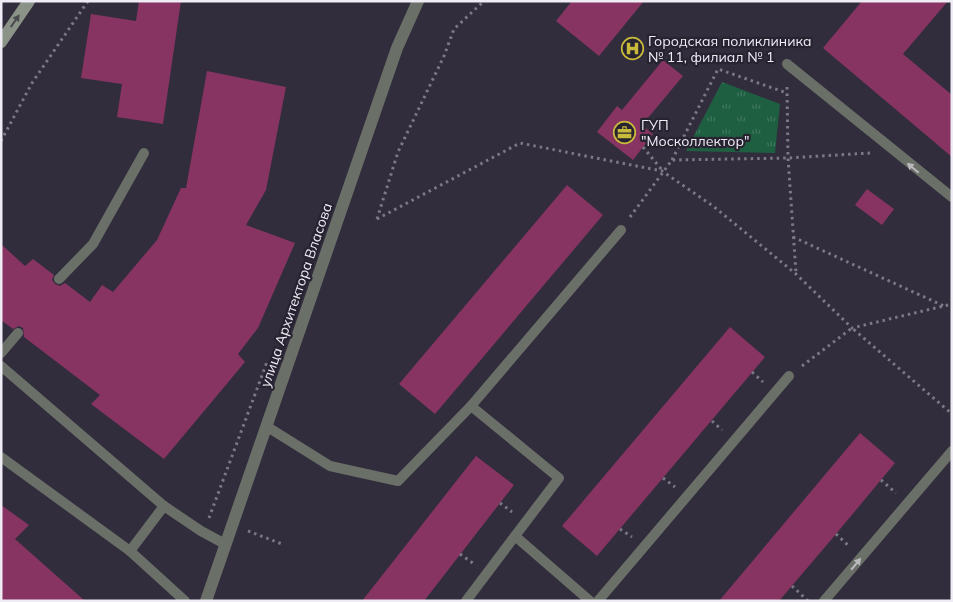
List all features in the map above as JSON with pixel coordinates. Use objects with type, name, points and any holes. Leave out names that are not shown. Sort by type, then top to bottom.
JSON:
[{"type":"street","points":[[1,42],[29,1]]},
{"type":"street","name":"улица Архитектора Власова","points":[[206,601],[397,48],[418,1]]},
{"type":"lane","points":[[787,64],[952,197]]},
{"type":"lane","points":[[59,279],[93,244],[144,152]]},
{"type":"lane","points":[[266,426],[330,466],[398,481],[471,406],[620,230]]},
{"type":"lane","points":[[1,354],[18,332]]},
{"type":"lane","points":[[1,366],[164,506],[201,531],[225,544]]},
{"type":"lane","points":[[598,601],[789,376]]},
{"type":"lane","points":[[466,601],[559,478],[471,406]]},
{"type":"lane","points":[[824,601],[952,451]]},
{"type":"lane","points":[[1,457],[130,552],[185,601]]},
{"type":"lane","points":[[130,552],[164,506]]},
{"type":"lane","points":[[515,536],[590,601]]},
{"type":"path","points":[[1,141],[32,83],[88,1]]},
{"type":"path","points":[[484,1],[454,29],[444,56],[398,152],[377,219],[520,143],[662,171]]},
{"type":"path","points":[[787,64],[788,158],[796,274]]},
{"type":"path","points":[[620,230],[672,160],[718,68],[787,93]]},
{"type":"path","points":[[643,147],[662,171],[713,206],[796,274],[852,328],[952,414]]},
{"type":"path","points":[[672,160],[788,158],[893,151]]},
{"type":"path","points":[[793,237],[944,306]]},
{"type":"path","points":[[789,376],[852,328],[952,304]]},
{"type":"path","points":[[792,586],[808,601]]},
{"type":"green space","points":[[722,82],[780,104],[775,153],[686,151]]},
{"type":"building","points":[[139,1],[181,1],[163,124],[117,117],[122,84],[81,78],[91,14],[136,21]]},
{"type":"building","points":[[572,1],[644,1],[599,56],[556,21]]},
{"type":"building","points":[[862,1],[948,1],[903,54],[952,95],[952,157],[823,48]]},
{"type":"building","points":[[663,60],[683,76],[642,125],[653,134],[633,160],[597,132],[617,106],[622,110]]},
{"type":"building","points":[[207,71],[286,87],[266,190],[246,225],[295,243],[258,328],[238,354],[245,362],[164,459],[91,404],[100,395],[24,337],[23,328],[19,326],[13,329],[1,320],[1,244],[25,266],[33,259],[54,275],[52,280],[55,284],[60,286],[65,283],[90,302],[102,285],[113,292],[157,240],[181,188],[186,188]]},
{"type":"building","points":[[567,185],[603,215],[435,414],[399,384]]},
{"type":"building","points":[[867,189],[894,209],[882,225],[855,205]]},
{"type":"building","points":[[730,327],[765,357],[597,556],[562,526]]},
{"type":"building","points":[[860,433],[895,463],[836,534],[779,601],[719,601]]},
{"type":"building","points":[[476,456],[514,485],[424,601],[362,601]]},
{"type":"building","points":[[1,505],[29,525],[15,539],[85,601],[1,601]]},
{"type":"place","name":"Городская поликлиника № 11, филиал № 1","points":[[632,49]]},
{"type":"place","name":"ГУП \"Москоллектор\"","points":[[625,133]]}]
